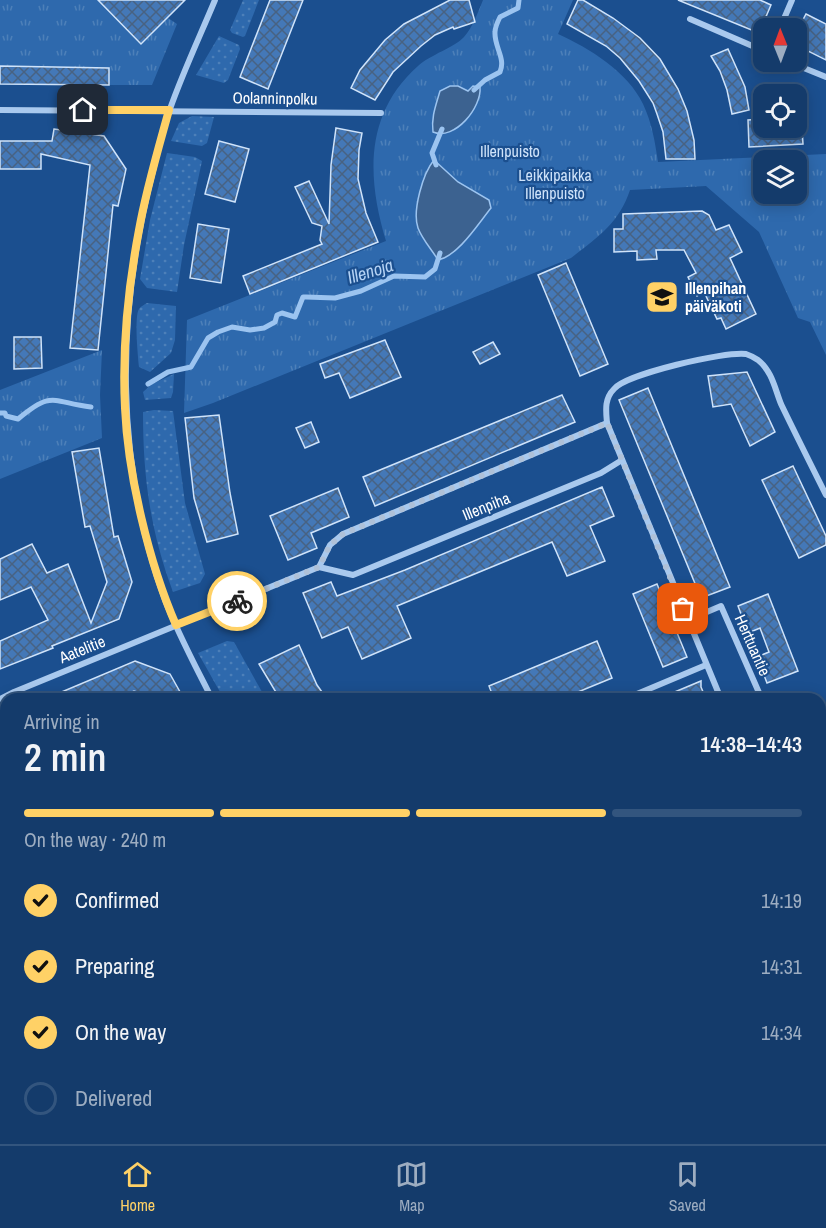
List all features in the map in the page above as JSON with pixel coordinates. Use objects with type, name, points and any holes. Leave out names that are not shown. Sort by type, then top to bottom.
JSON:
[{"type":"street","points":[[209,693],[165,600],[144,529],[125,409],[125,348],[139,229],[169,110],[215,0]]},
{"type":"street","points":[[784,18],[792,0]]},
{"type":"street","points":[[690,19],[753,46]]},
{"type":"street","points":[[807,69],[826,77]]},
{"type":"street","name":"Oolanninpolku","points":[[0,110],[381,113]]},
{"type":"street","points":[[718,693],[607,423],[605,407],[607,399],[614,387],[628,380],[711,356],[746,354],[758,359],[769,372],[781,403],[826,495]]},
{"type":"street","name":"Illenpiha","points":[[607,423],[343,534],[330,545],[319,567],[353,575],[601,473],[622,460]]},
{"type":"street","points":[[176,625],[319,567]]},
{"type":"street","name":"Herttuantie","points":[[688,620],[721,606],[759,693]]},
{"type":"street","name":"Aatelitie","points":[[12,693],[176,625]]},
{"type":"street","points":[[639,693],[706,665]]},
{"type":"green space","points":[[0,0],[98,0],[141,44],[168,18],[177,24],[152,85],[109,85],[109,68],[0,66]]},
{"type":"green space","points":[[243,0],[259,0],[243,37],[230,30]]},
{"type":"green space","name":"Illenpuisto","points":[[483,0],[573,0],[558,34],[606,62],[618,71],[636,92],[649,118],[658,162],[753,157],[753,204],[807,204],[807,155],[826,154],[826,355],[810,322],[798,318],[759,232],[706,186],[630,190],[614,220],[599,236],[571,258],[184,413],[187,320],[386,241],[375,194],[375,148],[379,126],[400,85],[418,66],[464,37],[473,24]]},
{"type":"green space","points":[[219,36],[239,45],[240,49],[228,80],[224,83],[196,75]]},
{"type":"green space","points":[[192,116],[214,117],[207,143],[202,146],[171,141],[179,123]]},
{"type":"green space","points":[[167,153],[195,157],[202,161],[184,245],[177,292],[147,288],[140,279],[150,220]]},
{"type":"green space","points":[[147,303],[176,306],[175,340],[171,353],[150,372],[139,367],[137,337],[138,313],[140,308]]},
{"type":"green space","points":[[102,350],[100,395],[102,438],[0,479],[0,390]]},
{"type":"green space","points":[[174,374],[171,398],[145,400],[143,392],[152,384]]},
{"type":"green space","points":[[173,411],[185,503],[205,574],[200,583],[173,592],[153,525],[146,481],[143,412]]},
{"type":"green space","points":[[227,641],[234,642],[263,693],[221,693],[198,653]]},
{"type":"shaded area","points":[[450,86],[458,86],[468,91],[473,86],[480,87],[477,104],[458,127],[450,132],[433,132],[433,116],[440,91]]},
{"type":"shaded area","points":[[434,160],[458,182],[489,200],[491,208],[460,246],[438,260],[418,228],[416,212],[426,174]]},
{"type":"building","points":[[98,0],[185,0],[141,44]]},
{"type":"building","points":[[270,0],[303,0],[268,89],[240,77]]},
{"type":"building","points":[[450,0],[469,0],[475,22],[454,29],[453,27],[435,35],[393,72],[375,100],[351,88],[360,70],[385,40],[404,24]]},
{"type":"building","points":[[578,0],[583,0],[613,18],[640,38],[660,59],[678,89],[687,111],[694,140],[695,159],[666,159],[663,132],[657,114],[639,81],[620,58],[606,46],[567,24]]},
{"type":"building","points":[[678,0],[760,0],[771,5],[765,18],[753,18],[753,31]]},
{"type":"building","points":[[806,14],[826,24],[826,60],[807,50],[807,18],[804,18]]},
{"type":"building","points":[[728,49],[745,87],[749,110],[732,114],[727,90],[711,56]]},
{"type":"building","points":[[0,66],[109,68],[109,85],[0,84]]},
{"type":"building","points":[[748,120],[753,120],[753,138],[803,138],[803,144],[749,147]]},
{"type":"building","points":[[336,128],[362,133],[358,179],[366,213],[378,242],[250,294],[243,276],[322,244],[320,240],[322,226],[312,223],[295,187],[309,181],[329,224],[331,165]]},
{"type":"building","points":[[54,129],[104,136],[126,169],[118,206],[113,205],[98,350],[70,348],[90,165],[41,154],[41,169],[0,169],[0,141],[52,141]]},
{"type":"building","points":[[219,141],[249,149],[235,202],[205,194]]},
{"type":"building","points":[[702,211],[709,215],[716,230],[729,225],[742,252],[730,258],[756,314],[726,329],[721,318],[717,319],[704,292],[697,296],[688,277],[696,273],[684,250],[656,250],[657,259],[637,260],[637,251],[614,252],[614,229],[623,229],[623,214]]},
{"type":"building","points":[[198,224],[229,229],[221,283],[190,278]]},
{"type":"building","points":[[566,263],[608,364],[580,376],[538,275]]},
{"type":"building","points":[[14,337],[41,337],[42,368],[14,369]]},
{"type":"building","points":[[385,340],[401,377],[350,398],[339,373],[325,378],[320,364]]},
{"type":"building","points":[[493,342],[500,354],[480,364],[473,352]]},
{"type":"building","points":[[747,372],[775,432],[750,446],[731,404],[713,407],[708,376]]},
{"type":"building","points":[[648,388],[730,587],[701,598],[619,400]]},
{"type":"building","points":[[562,395],[575,422],[375,506],[363,477]]},
{"type":"building","points":[[219,415],[238,534],[207,542],[194,498],[185,418]]},
{"type":"building","points":[[311,422],[319,442],[305,448],[296,428]]},
{"type":"building","points":[[99,448],[114,537],[118,536],[132,582],[119,619],[0,669],[0,641],[48,620],[31,587],[0,600],[0,559],[32,544],[47,573],[68,564],[91,623],[107,582],[90,526],[85,527],[72,452]]},
{"type":"building","points":[[793,466],[826,536],[826,545],[799,558],[762,480]]},
{"type":"building","points":[[602,487],[614,516],[590,526],[605,561],[567,576],[552,542],[397,606],[411,638],[362,659],[348,627],[322,638],[303,593],[331,582],[337,596],[405,570]]},
{"type":"building","points":[[338,488],[349,517],[311,533],[317,548],[288,560],[270,516]]},
{"type":"building","points":[[657,584],[687,657],[663,667],[633,594]]},
{"type":"building","points":[[768,594],[798,671],[767,683],[757,657],[769,652],[760,628],[748,633],[738,606]]},
{"type":"building","points":[[597,641],[612,678],[576,693],[492,693],[489,686]]},
{"type":"building","points":[[299,645],[323,693],[276,693],[259,664]]},
{"type":"building","points":[[135,661],[170,674],[181,693],[134,691],[130,693],[59,693]]},
{"type":"building","points":[[701,681],[704,693],[672,693]]},
{"type":"waterway","name":"Illenoja","points":[[474,90],[485,80],[500,72],[502,62],[495,37],[496,28],[500,17],[518,8],[519,0]]},
{"type":"waterway","name":"Illenoja","points":[[436,165],[432,153],[442,129]]},
{"type":"waterway","name":"Illenoja","points":[[148,384],[168,372],[191,367],[208,338],[218,332],[232,327],[250,330],[264,328],[275,322],[277,315],[282,313],[295,317],[303,297],[335,298],[361,291],[394,276],[425,277],[435,269],[440,253]]},
{"type":"waterway","name":"Illenoja","points":[[0,413],[18,419],[39,404],[53,400],[91,407]]},
{"type":"way so far","points":[[237,601],[319,567],[330,545],[343,534],[607,423],[683,609]]},
{"type":"place","name":"Illenpihan päiväkoti","points":[[662,297]]},
{"type":"route","points":[[83,110],[169,110],[139,229],[130,293],[125,348],[125,409],[132,463],[144,529],[165,600],[176,625],[237,601]]},
{"type":"park label","name":"Leikkipaikka Illenpuisto","points":[[555,184]]}]
